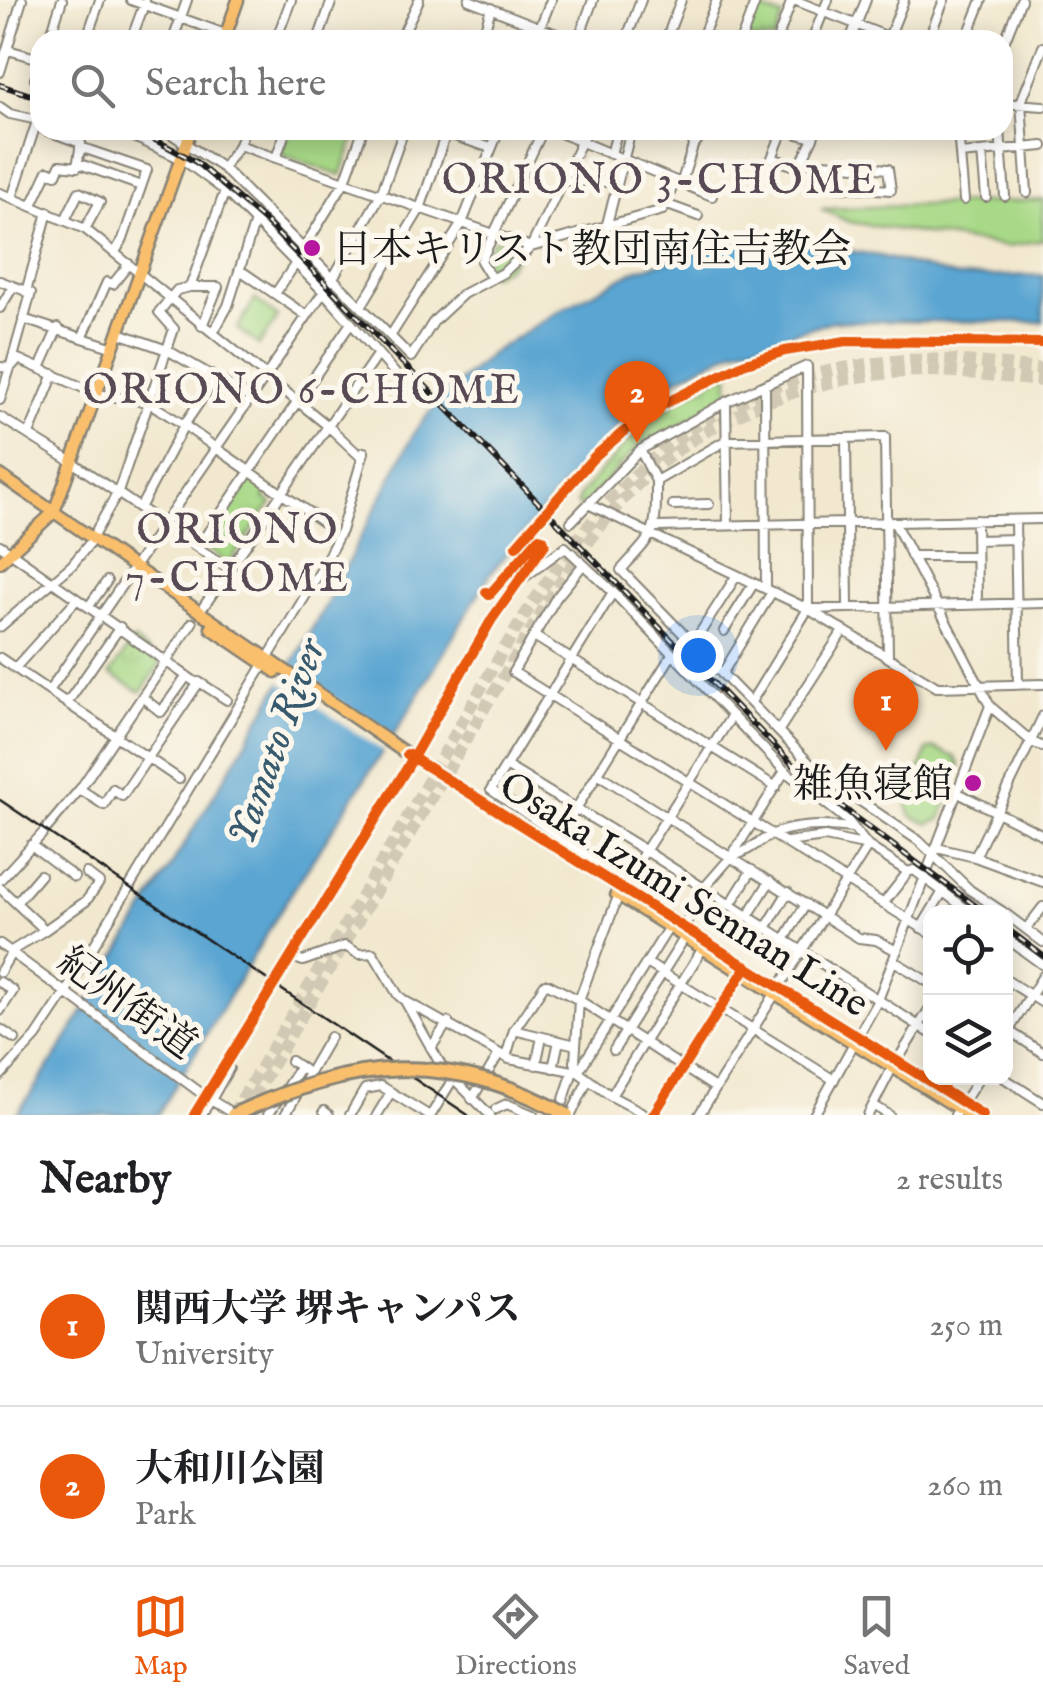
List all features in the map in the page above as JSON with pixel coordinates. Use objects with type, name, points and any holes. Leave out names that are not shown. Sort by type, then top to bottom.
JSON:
[{"type":"highway","points":[[229,1114],[322,1080],[398,1068],[441,1070],[482,1078],[568,1113]]},
{"type":"highway","points":[[251,1115],[341,1083],[420,1077],[480,1086],[551,1115]]},
{"type":"main road","points":[[227,30],[238,0]]},
{"type":"main road","points":[[0,562],[5,549],[52,515],[188,140]]},
{"type":"main road","points":[[0,474],[52,515]]},
{"type":"main road","points":[[0,483],[52,515]]},
{"type":"main road","name":"Osaka Izumi Sennan Line","points":[[52,515],[408,761],[622,888],[962,1110],[984,1115]]},
{"type":"main road","name":"Osaka Izumi Sennan Line","points":[[622,888],[669,926],[745,970]]},
{"type":"street","points":[[0,72],[22,0]]},
{"type":"street","points":[[52,30],[62,0]]},
{"type":"street","points":[[90,30],[100,0]]},
{"type":"street","points":[[132,0],[209,30]]},
{"type":"street","points":[[176,30],[187,0]]},
{"type":"street","points":[[280,30],[290,0]]},
{"type":"street","points":[[322,30],[332,0]]},
{"type":"street","points":[[405,30],[419,0]]},
{"type":"street","points":[[469,0],[548,30]]},
{"type":"street","points":[[539,30],[550,0]]},
{"type":"street","points":[[580,30],[594,0]]},
{"type":"street","points":[[630,30],[641,0]]},
{"type":"street","points":[[670,30],[681,0]]},
{"type":"street","points":[[705,30],[717,0]]},
{"type":"street","points":[[744,30],[756,0]]},
{"type":"street","points":[[781,30],[793,0],[870,30]]},
{"type":"street","points":[[816,30],[828,0]]},
{"type":"street","points":[[854,30],[866,0]]},
{"type":"street","points":[[894,30],[904,0]]},
{"type":"street","points":[[932,30],[944,0]]},
{"type":"street","points":[[970,30],[982,0]]},
{"type":"street","points":[[1009,30],[1021,0]]},
{"type":"street","points":[[135,30],[145,2]]},
{"type":"street","points":[[485,30],[491,8]]},
{"type":"street","points":[[1027,194],[1021,102],[1043,47]]},
{"type":"street","points":[[8,50],[30,58]]},
{"type":"street","points":[[1013,102],[1043,106]]},
{"type":"street","points":[[0,108],[30,120]]},
{"type":"street","points":[[0,123],[10,114]]},
{"type":"street","points":[[12,198],[34,140]]},
{"type":"street","points":[[32,205],[48,171],[56,174],[60,165],[76,167],[81,143],[75,140]]},
{"type":"street","points":[[141,140],[182,159],[225,191],[296,263],[362,305],[411,356],[434,321],[463,294],[519,261],[531,247],[581,142]]},
{"type":"street","points":[[193,140],[304,248],[351,323],[399,378]]},
{"type":"street","points":[[223,168],[240,140]]},
{"type":"street","points":[[276,158],[282,140]]},
{"type":"street","points":[[304,248],[345,181],[359,140]]},
{"type":"street","points":[[50,692],[329,284],[381,194],[400,140]]},
{"type":"street","points":[[362,305],[420,209],[444,140]]},
{"type":"street","points":[[469,140],[491,148]]},
{"type":"street","points":[[391,335],[462,223],[495,140]]},
{"type":"street","points":[[492,279],[481,261],[538,140]]},
{"type":"street","points":[[576,140],[712,196]]},
{"type":"street","points":[[611,154],[615,140]]},
{"type":"street","points":[[607,224],[628,140]]},
{"type":"street","points":[[238,145],[531,247],[662,210],[697,140]]},
{"type":"street","points":[[779,140],[772,158],[795,166],[802,161],[811,140]]},
{"type":"street","points":[[959,140],[964,200]]},
{"type":"street","points":[[1000,140],[1005,196]]},
{"type":"street","points":[[960,154],[1043,146]]},
{"type":"street","points":[[80,147],[147,170],[123,239],[114,252]]},
{"type":"street","points":[[982,152],[986,197]]},
{"type":"street","points":[[802,161],[888,169],[891,190],[827,186],[823,163]]},
{"type":"street","points":[[77,163],[141,186]]},
{"type":"street","points":[[562,181],[616,182]]},
{"type":"street","points":[[190,287],[225,191]]},
{"type":"street","points":[[66,218],[79,192],[100,202],[85,229]]},
{"type":"street","points":[[0,193],[85,229],[363,455],[336,542],[269,663],[66,996],[0,1076]]},
{"type":"street","points":[[665,204],[698,216]]},
{"type":"street","points":[[26,292],[48,212]]},
{"type":"street","points":[[213,333],[228,306],[255,221]]},
{"type":"street","points":[[275,294],[296,263]]},
{"type":"street","points":[[83,336],[107,282],[113,284],[129,264]]},
{"type":"street","points":[[240,270],[308,316]]},
{"type":"street","points":[[0,281],[31,294],[5,368],[0,400]]},
{"type":"street","points":[[0,308],[13,287]]},
{"type":"street","points":[[0,627],[53,582],[91,541],[118,492],[174,329],[159,312],[177,290],[218,287],[202,326]]},
{"type":"street","points":[[79,302],[94,307]]},
{"type":"street","points":[[24,318],[114,348]]},
{"type":"street","points":[[198,546],[351,323]]},
{"type":"street","points":[[40,368],[58,328]]},
{"type":"street","points":[[120,333],[167,350],[251,398]]},
{"type":"street","points":[[204,606],[377,355]]},
{"type":"street","points":[[5,368],[18,359],[97,394],[148,402],[324,522]]},
{"type":"street","points":[[570,522],[640,450],[726,402],[807,366],[808,608],[751,702]]},
{"type":"street","points":[[29,434],[54,374]]},
{"type":"street","points":[[140,508],[184,426],[216,378]]},
{"type":"street","points":[[722,674],[769,590],[766,385]]},
{"type":"street","points":[[726,402],[728,524]]},
{"type":"street","points":[[0,417],[229,569]]},
{"type":"street","points":[[656,481],[725,441],[885,437],[890,522],[888,657]]},
{"type":"street","points":[[846,438],[848,605]]},
{"type":"street","points":[[640,450],[656,481],[654,532],[621,570],[820,773],[936,851],[970,890],[991,905]]},
{"type":"street","points":[[588,504],[808,608],[937,686],[1043,684]]},
{"type":"street","points":[[673,505],[709,504]]},
{"type":"street","points":[[694,505],[695,526]]},
{"type":"street","points":[[654,532],[728,524],[1043,519]]},
{"type":"street","points":[[976,520],[977,604]]},
{"type":"street","points":[[1015,520],[1018,685]]},
{"type":"street","points":[[890,522],[990,706],[1043,747]]},
{"type":"street","points":[[976,540],[1016,539]]},
{"type":"street","points":[[514,585],[562,546],[613,592],[785,771],[848,821],[868,846],[908,872]]},
{"type":"street","points":[[5,549],[198,684],[227,700]]},
{"type":"street","points":[[911,556],[976,556]]},
{"type":"street","points":[[583,566],[556,598],[513,672],[921,928],[942,893]]},
{"type":"street","points":[[693,644],[737,575]]},
{"type":"street","points":[[89,606],[107,581]]},
{"type":"street","points":[[744,639],[725,629],[754,583]]},
{"type":"street","points":[[613,592],[491,790],[559,836],[622,888]]},
{"type":"street","points":[[15,668],[77,598]]},
{"type":"street","points":[[808,608],[1043,602]]},
{"type":"street","points":[[0,880],[80,789],[192,623]]},
{"type":"street","points":[[66,703],[120,627]]},
{"type":"street","points":[[779,730],[843,630]]},
{"type":"street","points":[[534,636],[776,787]]},
{"type":"street","points":[[559,836],[671,656]]},
{"type":"street","points":[[0,658],[180,779]]},
{"type":"street","points":[[142,697],[162,712],[187,676]]},
{"type":"street","points":[[80,789],[104,805],[113,789],[122,796],[198,684]]},
{"type":"street","points":[[814,1115],[878,1000],[990,706]]},
{"type":"street","points":[[575,1072],[579,1000],[622,888],[731,716]]},
{"type":"street","points":[[975,857],[1043,716]]},
{"type":"street","points":[[198,1115],[408,761]]},
{"type":"street","points":[[506,766],[923,1028]]},
{"type":"street","points":[[614,1050],[662,973],[704,888],[732,857],[785,771]]},
{"type":"street","points":[[598,774],[859,938],[876,940],[923,977]]},
{"type":"street","points":[[956,792],[1043,835]]},
{"type":"street","points":[[732,857],[773,834],[799,827],[852,828]]},
{"type":"street","points":[[786,842],[825,837],[868,846]]},
{"type":"street","points":[[31,845],[74,877]]},
{"type":"street","points":[[699,1115],[868,846]]},
{"type":"street","points":[[936,851],[975,857],[1043,882]]},
{"type":"street","points":[[730,905],[752,870]]},
{"type":"street","points":[[883,904],[908,872],[914,870],[960,905]]},
{"type":"street","points":[[0,972],[13,954],[86,901],[99,883],[86,874]]},
{"type":"street","points":[[16,903],[40,875]]},
{"type":"street","points":[[748,916],[770,881]]},
{"type":"street","points":[[0,888],[45,930]]},
{"type":"street","points":[[766,928],[788,892]]},
{"type":"street","points":[[784,940],[806,904]]},
{"type":"street","points":[[1026,929],[1043,907]]},
{"type":"street","points":[[1013,920],[1043,942]]},
{"type":"street","points":[[568,1113],[564,1098],[575,1072],[669,926]]},
{"type":"street","points":[[1013,943],[1043,965]]},
{"type":"street","name":"紀州街道","points":[[0,944],[229,1114]]},
{"type":"street","points":[[291,957],[303,962],[344,945],[359,954],[373,954],[405,1000],[502,1055],[575,1072],[610,1096],[650,1115],[745,970]]},
{"type":"street","points":[[610,1096],[703,948]]},
{"type":"street","points":[[647,964],[834,1080]]},
{"type":"street","points":[[1013,1022],[1043,976]]},
{"type":"street","points":[[0,982],[13,991],[0,1011]]},
{"type":"street","points":[[472,1099],[488,1063],[502,1055],[545,984],[579,1000],[715,1088]]},
{"type":"street","points":[[1013,985],[1043,1003]]},
{"type":"street","points":[[405,1000],[431,1048],[472,1099],[493,1112],[506,1104],[534,1115]]},
{"type":"street","points":[[868,1115],[923,1021]]},
{"type":"street","points":[[431,1048],[448,1022]]},
{"type":"street","points":[[0,1029],[15,1040]]},
{"type":"street","points":[[514,1030],[576,1045]]},
{"type":"street","points":[[1013,1036],[1043,1053]]},
{"type":"street","points":[[268,1115],[330,1037]]},
{"type":"street","points":[[536,1064],[542,1037]]},
{"type":"street","points":[[552,1068],[559,1041]]},
{"type":"street","points":[[285,1115],[309,1077],[291,1061]]},
{"type":"street","points":[[350,1115],[364,1089],[381,1086],[433,1114],[453,1079]]},
{"type":"street","points":[[568,1113],[588,1080]]},
{"type":"street","points":[[1013,1084],[1043,1103]]},
{"type":"street","points":[[962,1110],[975,1085]]},
{"type":"street","points":[[377,1115],[391,1092]]},
{"type":"street","points":[[564,1098],[568,1113]]},
{"type":"street","points":[[873,1105],[888,1115]]},
{"type":"green space","points":[[757,8],[783,17],[778,30],[749,30]]},
{"type":"green space","points":[[285,140],[354,140],[341,176],[280,154]]},
{"type":"green space","points":[[1043,200],[1043,240],[1008,247],[849,222],[821,209]]},
{"type":"green space","points":[[497,239],[521,250],[509,266],[492,275],[485,261]]},
{"type":"green space","points":[[255,299],[278,317],[259,345],[237,329]]},
{"type":"green space","points":[[729,372],[729,397],[636,449],[581,508],[577,503],[581,493],[630,439],[677,400]]},
{"type":"green space","points":[[249,476],[270,489],[264,498],[272,503],[228,564],[202,545]]},
{"type":"green space","points":[[134,640],[161,663],[141,692],[110,674]]},
{"type":"green space","points":[[933,748],[955,757],[960,766],[941,819],[928,824],[911,816],[907,806],[927,750]]},
{"type":"water","name":"Yamato River","points":[[763,236],[880,256],[958,277],[1043,275],[1043,322],[833,321],[734,350],[653,391],[574,472],[490,574],[158,1115],[16,1115],[55,1058],[249,737],[327,603],[415,431],[443,396],[493,352],[562,309],[638,269]]},
{"type":"pier","points":[[285,665],[395,740],[387,754],[277,679]]},
{"type":"tunnel","points":[[232,1115],[527,611],[572,547],[621,489],[677,440],[742,401],[818,374],[924,359],[1043,369]]},
{"type":"tunnel","points":[[244,1113],[550,598],[591,538],[638,484],[701,435],[736,416],[811,387],[890,373],[929,371],[1043,381]]},
{"type":"tram line","points":[[0,800],[468,1115]]},
{"type":"railway","points":[[0,85],[30,95]]},
{"type":"railway","points":[[155,140],[196,162],[268,224],[790,762],[857,819],[974,905]]},
{"type":"railway","points":[[1013,933],[1043,956]]},
{"type":"cycle path","points":[[516,546],[594,457],[622,433],[656,408],[743,364],[785,351],[846,341],[1043,343]]},
{"type":"cycle path","points":[[194,1115],[407,768],[492,619],[545,544],[543,539],[539,538],[489,595],[486,592]]},
{"type":"cycle path","points":[[407,754],[983,1115]]},
{"type":"cycle path","points":[[653,1115],[747,966]]},
{"type":"place","name":"日本キリスト教団南住吉教会","points":[[312,248]]},
{"type":"place","name":"大和川公園","points":[[637,443]]},
{"type":"place","name":"関西大学 堺キャンパス","points":[[886,751]]},
{"type":"place","name":"雑魚寝館","points":[[973,783]]},
{"type":"district","name":"ORIONO 3-CHOME","points":[[660,178]]},
{"type":"district","name":"ORIONO 6-CHOME","points":[[302,388]]},
{"type":"district","name":"ORIONO 7-CHOME","points":[[238,552]]}]
